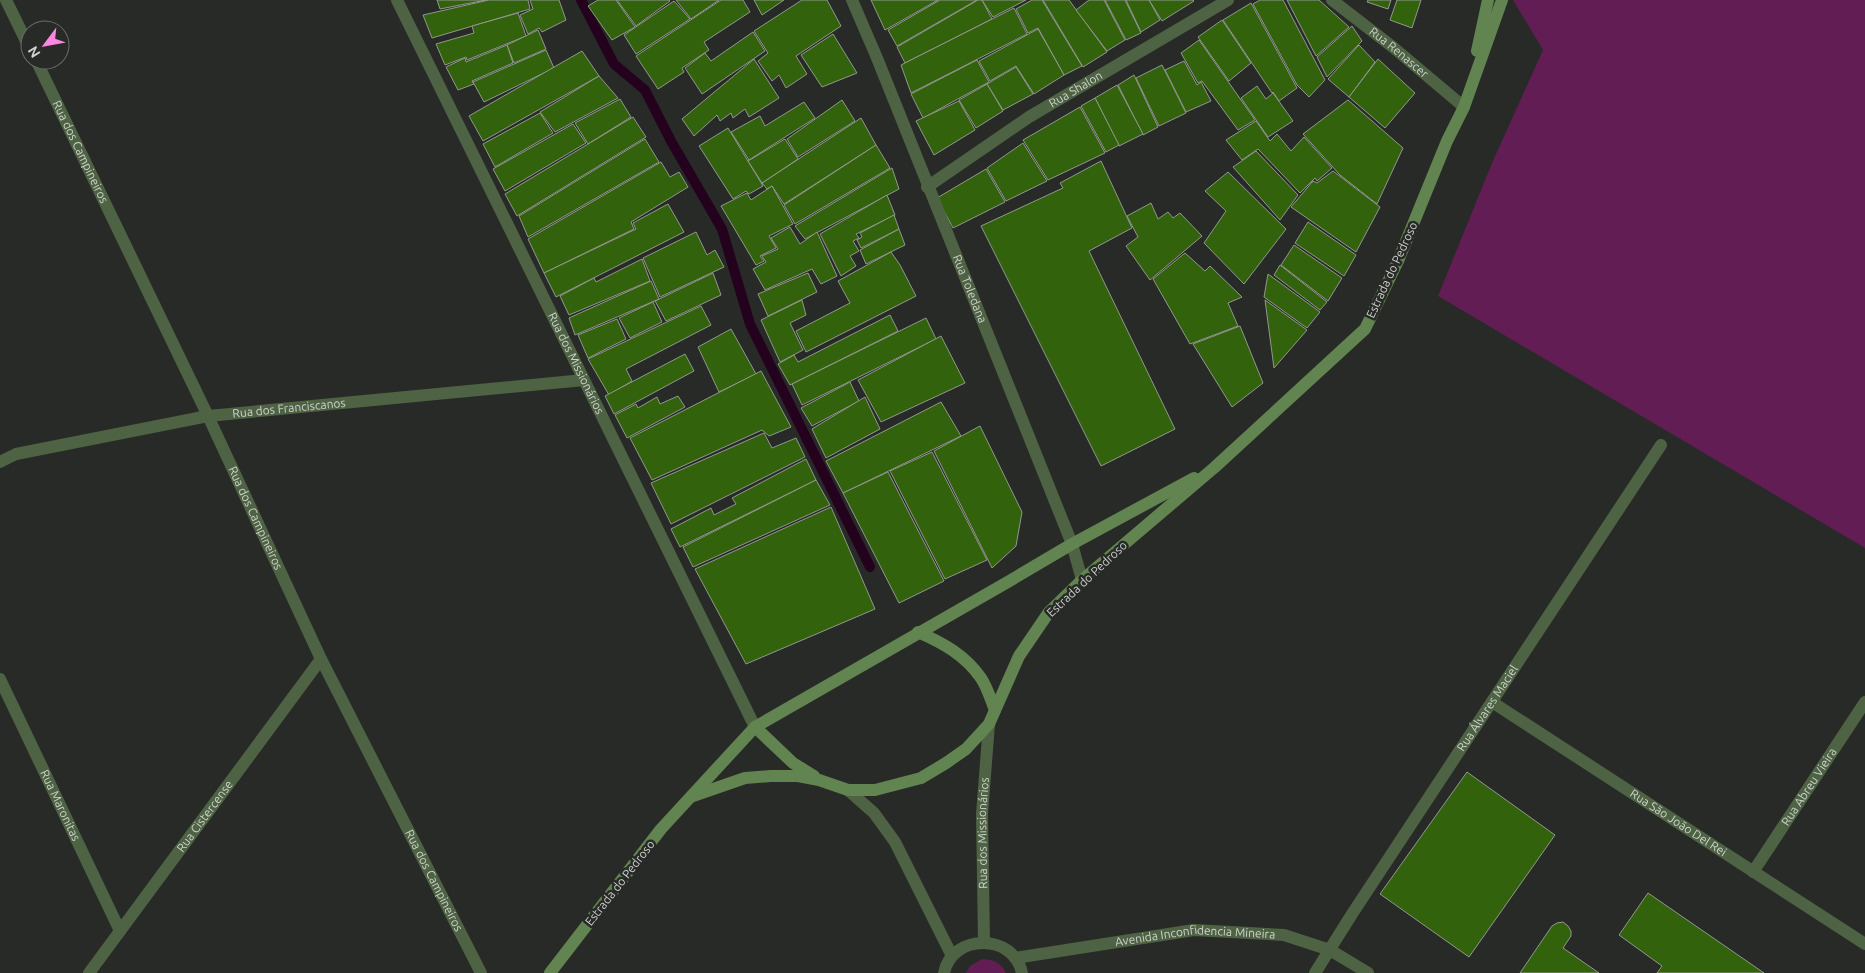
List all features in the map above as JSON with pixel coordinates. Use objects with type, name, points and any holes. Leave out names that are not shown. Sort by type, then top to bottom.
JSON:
[{"type":"main road","name":"Estrada do Pedroso","points":[[1464,106],[1488,0]]},
{"type":"main road","name":"Estrada do Pedroso","points":[[693,796],[745,778],[771,776],[798,776],[820,780],[848,790],[876,790],[921,778],[966,749],[989,724],[1019,656],[1049,612],[1082,580],[1215,467],[1365,329],[1398,262],[1446,141],[1464,106],[1502,0]]},
{"type":"main road","name":"Estrada do Pedroso","points":[[550,973],[661,829],[755,727],[1072,544],[1215,467]]},
{"type":"main road","points":[[918,632],[943,643],[961,655],[981,678],[995,710]]},
{"type":"main road","points":[[755,727],[793,763],[820,780]]},
{"type":"street","points":[[6,0],[20,29]]},
{"type":"street","name":"Rua dos Missionários","points":[[397,0],[755,727]]},
{"type":"street","name":"Rua Toledana","points":[[852,0],[1072,544],[1082,580]]},
{"type":"street","name":"Rua Shalon","points":[[927,187],[1029,117],[1228,0]]},
{"type":"street","name":"Rua Renascer","points":[[1332,0],[1464,106]]},
{"type":"street","name":"Rua dos Campineiros","points":[[41,70],[208,416],[320,659],[481,973]]},
{"type":"street","name":"Rua dos Franciscanos","points":[[0,462],[16,454],[208,416],[584,380]]},
{"type":"street","name":"Rua Álvares Maciel","points":[[1315,973],[1357,906],[1661,445]]},
{"type":"street","name":"Rua Cistercense","points":[[89,973],[320,659]]},
{"type":"street","name":"Rua Maronitas","points":[[0,679],[120,931]]},
{"type":"street","name":"Rua São João Del Rei","points":[[1492,702],[1865,944]]},
{"type":"street","name":"Rua Abreu Vieira","points":[[1753,872],[1865,702]]},
{"type":"street","name":"Rua dos Missionários","points":[[984,942],[982,814],[989,724]]},
{"type":"street","points":[[848,790],[874,812],[894,842],[952,956]]},
{"type":"street","name":"Avenida Inconfidencia Mineira","points":[[1015,958],[1194,930],[1284,935],[1330,950],[1368,973]]},
{"type":"street","points":[[944,973],[952,956],[961,948],[984,942],[996,944],[1006,950],[1015,958],[1022,973]]},
{"type":"shaded area","points":[[1513,0],[1865,0],[1865,548],[1438,296],[1492,163],[1543,50]]},
{"type":"shaded area","points":[[982,959],[996,962],[1006,973],[966,973],[970,966]]},
{"type":"building","points":[[437,0],[486,0],[440,9]]},
{"type":"building","points":[[489,0],[528,0],[530,9],[432,38],[423,15]]},
{"type":"building","points":[[530,0],[559,0],[566,20],[542,32],[539,28],[528,34],[520,15],[533,9]]},
{"type":"building","points":[[598,0],[616,0],[635,27],[612,40],[588,6]]},
{"type":"building","points":[[617,0],[669,0],[670,1],[636,26]]},
{"type":"building","points":[[676,0],[719,0],[691,19]]},
{"type":"building","points":[[721,0],[743,0],[750,12],[704,42],[709,50],[682,68],[684,72],[658,89],[636,56]]},
{"type":"building","points":[[754,0],[784,0],[762,15]]},
{"type":"building","points":[[802,0],[827,0],[841,26],[796,56],[807,74],[786,88],[779,75],[772,81],[758,61],[768,53],[754,31]]},
{"type":"building","points":[[871,0],[938,0],[885,30]]},
{"type":"building","points":[[940,0],[977,0],[897,46],[888,30]]},
{"type":"building","points":[[978,0],[982,0],[992,19],[905,63],[897,47]]},
{"type":"building","points":[[982,0],[1026,0],[993,17]]},
{"type":"building","points":[[1032,0],[1042,0],[1082,66],[1064,75],[1038,28],[1028,33],[1016,9]]},
{"type":"building","points":[[1043,0],[1069,0],[1107,52],[1083,67]]},
{"type":"building","points":[[1089,0],[1104,0],[1125,40],[1107,51],[1076,10]]},
{"type":"building","points":[[1105,0],[1125,0],[1141,33],[1126,40]]},
{"type":"building","points":[[1126,0],[1149,0],[1160,20],[1141,32]]},
{"type":"building","points":[[1149,0],[1193,0],[1194,1],[1162,21]]},
{"type":"building","points":[[1260,0],[1283,0],[1325,80],[1309,97],[1297,85],[1253,4]]},
{"type":"building","points":[[1287,0],[1319,0],[1349,27],[1316,56]]},
{"type":"building","points":[[1368,0],[1391,0],[1388,9],[1367,2]]},
{"type":"building","points":[[1397,0],[1421,0],[1412,28],[1390,20]]},
{"type":"building","points":[[674,1],[690,19],[636,54],[624,35]]},
{"type":"building","points":[[1251,3],[1297,88],[1279,101],[1223,20]]},
{"type":"building","points":[[1014,8],[1027,34],[911,93],[901,65]]},
{"type":"building","points":[[518,13],[526,36],[467,60],[466,57],[445,65],[436,44],[474,33],[472,26]]},
{"type":"building","points":[[1222,20],[1251,63],[1229,81],[1198,37]]},
{"type":"building","points":[[1352,26],[1362,41],[1327,77],[1317,57]]},
{"type":"building","points":[[1038,29],[1064,75],[1034,94],[1016,66],[990,81],[979,61]]},
{"type":"building","points":[[538,30],[546,49],[514,63],[507,45]]},
{"type":"building","points":[[753,32],[765,51],[702,94],[685,68],[705,53],[711,61]]},
{"type":"building","points":[[833,34],[857,73],[822,87],[801,55]]},
{"type":"building","points":[[1199,40],[1255,120],[1238,130],[1202,81],[1198,83],[1181,53]]},
{"type":"building","points":[[507,45],[513,63],[472,81],[474,84],[458,90],[446,67],[465,58],[466,62]]},
{"type":"building","points":[[1359,45],[1375,62],[1349,97],[1328,79]]},
{"type":"building","points":[[546,50],[554,68],[484,102],[473,82]]},
{"type":"building","points":[[582,51],[599,76],[483,141],[469,116]]},
{"type":"building","points":[[754,59],[779,98],[749,117],[745,109],[733,118],[731,113],[720,121],[717,115],[694,136],[682,119]]},
{"type":"building","points":[[1378,59],[1415,93],[1385,128],[1349,97]]},
{"type":"building","points":[[977,60],[989,82],[923,118],[911,94]]},
{"type":"building","points":[[1184,61],[1197,85],[1201,82],[1211,101],[1186,112],[1165,70]]},
{"type":"building","points":[[1162,65],[1186,113],[1159,126],[1136,78]]},
{"type":"building","points":[[1016,67],[1033,94],[1003,110],[987,84]]},
{"type":"building","points":[[1134,75],[1158,127],[1143,135],[1118,85]]},
{"type":"building","points":[[599,76],[618,98],[555,132],[540,112]]},
{"type":"building","points":[[987,84],[1003,111],[976,128],[959,100]]},
{"type":"building","points":[[1117,85],[1143,134],[1119,146],[1095,98]]},
{"type":"building","points":[[1257,86],[1266,99],[1273,93],[1293,121],[1268,137],[1241,98]]},
{"type":"building","points":[[1095,98],[1119,145],[1106,152],[1081,106]]},
{"type":"building","points":[[620,99],[631,117],[588,144],[575,123]]},
{"type":"building","points":[[842,100],[855,121],[798,157],[787,139]]},
{"type":"building","points":[[1348,100],[1403,148],[1377,204],[1340,175],[1303,134]]},
{"type":"building","points":[[959,101],[975,130],[934,155],[916,121]]},
{"type":"building","points":[[804,102],[815,118],[749,160],[731,132],[760,116],[765,126]]},
{"type":"building","points":[[1080,107],[1105,153],[1048,180],[1023,140]]},
{"type":"building","points":[[540,113],[553,133],[495,167],[483,144]]},
{"type":"building","points":[[633,117],[646,137],[517,216],[505,194]]},
{"type":"building","points":[[861,118],[876,145],[784,204],[772,186],[767,189],[762,183]]},
{"type":"building","points":[[1256,121],[1270,141],[1277,134],[1291,151],[1304,137],[1332,168],[1317,181],[1315,178],[1300,193],[1258,149],[1242,160],[1226,140]]},
{"type":"building","points":[[573,124],[586,143],[505,191],[493,169]]},
{"type":"building","points":[[728,128],[763,186],[749,194],[746,191],[733,199],[699,146]]},
{"type":"building","points":[[645,139],[659,162],[528,237],[519,216]]},
{"type":"building","points":[[785,139],[798,159],[762,183],[748,161]]},
{"type":"building","points":[[1023,143],[1047,181],[1006,201],[987,168]]},
{"type":"building","points":[[876,145],[890,168],[795,224],[784,205]]},
{"type":"building","points":[[1256,151],[1298,195],[1280,220],[1233,167]]},
{"type":"building","points":[[1101,161],[1132,228],[1089,251],[1175,429],[1101,466],[981,226],[1063,188],[1060,183]]},
{"type":"building","points":[[661,162],[670,177],[679,172],[688,187],[631,222],[634,229],[544,273],[528,239]]},
{"type":"building","points":[[892,168],[899,189],[805,239],[795,226]]},
{"type":"building","points":[[986,169],[1005,202],[953,228],[937,198]]},
{"type":"building","points":[[1333,171],[1380,207],[1356,252],[1291,207],[1313,181],[1317,183]]},
{"type":"building","points":[[1228,172],[1286,229],[1244,284],[1204,243],[1226,211],[1205,191]]},
{"type":"building","points":[[772,186],[793,224],[769,236],[776,248],[760,256],[764,261],[756,265],[721,206],[747,193],[751,200]]},
{"type":"building","points":[[887,195],[895,215],[856,234],[859,238],[853,241],[859,251],[850,256],[856,266],[841,276],[820,234]]},
{"type":"building","points":[[1151,203],[1158,219],[1168,212],[1173,218],[1180,213],[1202,236],[1150,280],[1126,246],[1138,237],[1127,216]]},
{"type":"building","points":[[668,204],[684,232],[556,297],[544,273],[636,229],[633,223]]},
{"type":"building","points":[[894,215],[899,229],[861,248],[857,240],[862,237],[860,233]]},
{"type":"building","points":[[1308,222],[1356,255],[1344,276],[1295,243]]},
{"type":"building","points":[[790,227],[800,244],[817,232],[837,276],[821,284],[812,269],[765,290],[753,269],[766,262],[762,256],[778,249],[771,238]]},
{"type":"building","points":[[899,229],[905,245],[866,264],[860,250]]},
{"type":"building","points":[[696,232],[707,255],[715,250],[724,267],[660,297],[643,258]]},
{"type":"building","points":[[1294,245],[1342,278],[1328,301],[1281,265]]},
{"type":"building","points":[[891,252],[916,296],[806,352],[796,331],[850,303],[838,281]]},
{"type":"building","points":[[1185,253],[1205,271],[1210,266],[1242,297],[1228,303],[1238,326],[1190,344],[1153,279]]},
{"type":"building","points":[[642,259],[650,281],[569,315],[560,296],[594,278],[596,282]]},
{"type":"building","points":[[1280,265],[1327,302],[1320,310],[1274,275]]},
{"type":"building","points":[[713,273],[721,295],[666,321],[655,301]]},
{"type":"building","points":[[808,273],[817,292],[768,316],[758,294]]},
{"type":"building","points":[[1268,274],[1320,312],[1307,328],[1264,297]]},
{"type":"building","points":[[651,281],[659,299],[575,335],[569,318]]},
{"type":"building","points":[[802,300],[806,315],[790,323],[803,350],[780,362],[761,320]]},
{"type":"building","points":[[1265,300],[1307,330],[1274,368]]},
{"type":"building","points":[[653,302],[662,322],[630,338],[619,318]]},
{"type":"building","points":[[701,306],[711,325],[626,369],[632,381],[609,395],[588,359]]},
{"type":"building","points":[[890,315],[898,331],[790,385],[778,364],[794,355],[798,362]]},
{"type":"building","points":[[926,318],[936,339],[802,405],[792,384]]},
{"type":"building","points":[[617,319],[626,339],[588,358],[578,335]]},
{"type":"building","points":[[1240,326],[1263,383],[1232,407],[1193,344]]},
{"type":"building","points":[[731,329],[756,374],[719,392],[698,347]]},
{"type":"building","points":[[941,336],[965,383],[881,422],[858,380]]},
{"type":"building","points":[[685,354],[694,371],[614,414],[605,396]]},
{"type":"building","points":[[761,371],[791,427],[769,436],[762,430],[652,480],[630,438]]},
{"type":"building","points":[[850,382],[859,401],[812,426],[801,408]]},
{"type":"building","points":[[678,396],[685,407],[627,438],[615,415],[636,404],[638,408],[657,397],[660,404]]},
{"type":"building","points":[[865,397],[880,429],[826,458],[812,429]]},
{"type":"building","points":[[941,402],[961,436],[843,493],[826,461]]},
{"type":"building","points":[[980,426],[1022,512],[1016,546],[992,568],[934,451]]},
{"type":"building","points":[[764,433],[772,448],[796,438],[805,457],[671,524],[651,483]]},
{"type":"building","points":[[932,452],[987,560],[945,579],[890,471]]},
{"type":"building","points":[[806,459],[816,480],[680,547],[671,529],[711,508],[714,515],[736,504],[732,498]]},
{"type":"building","points":[[888,472],[944,581],[899,603],[843,493]]},
{"type":"building","points":[[816,480],[830,505],[693,567],[683,547]]},
{"type":"building","points":[[831,507],[875,609],[746,664],[695,569]]},
{"type":"building","points":[[1467,772],[1555,835],[1469,957],[1380,894]]},
{"type":"building","points":[[1648,893],[1764,973],[1657,973],[1662,966],[1619,935]]},
{"type":"building","points":[[1563,922],[1571,931],[1571,936],[1563,948],[1599,973],[1520,973],[1552,926]]},
{"type":"waterway","points":[[581,0],[614,64],[645,90],[671,141],[722,229],[750,324],[870,567]]}]
